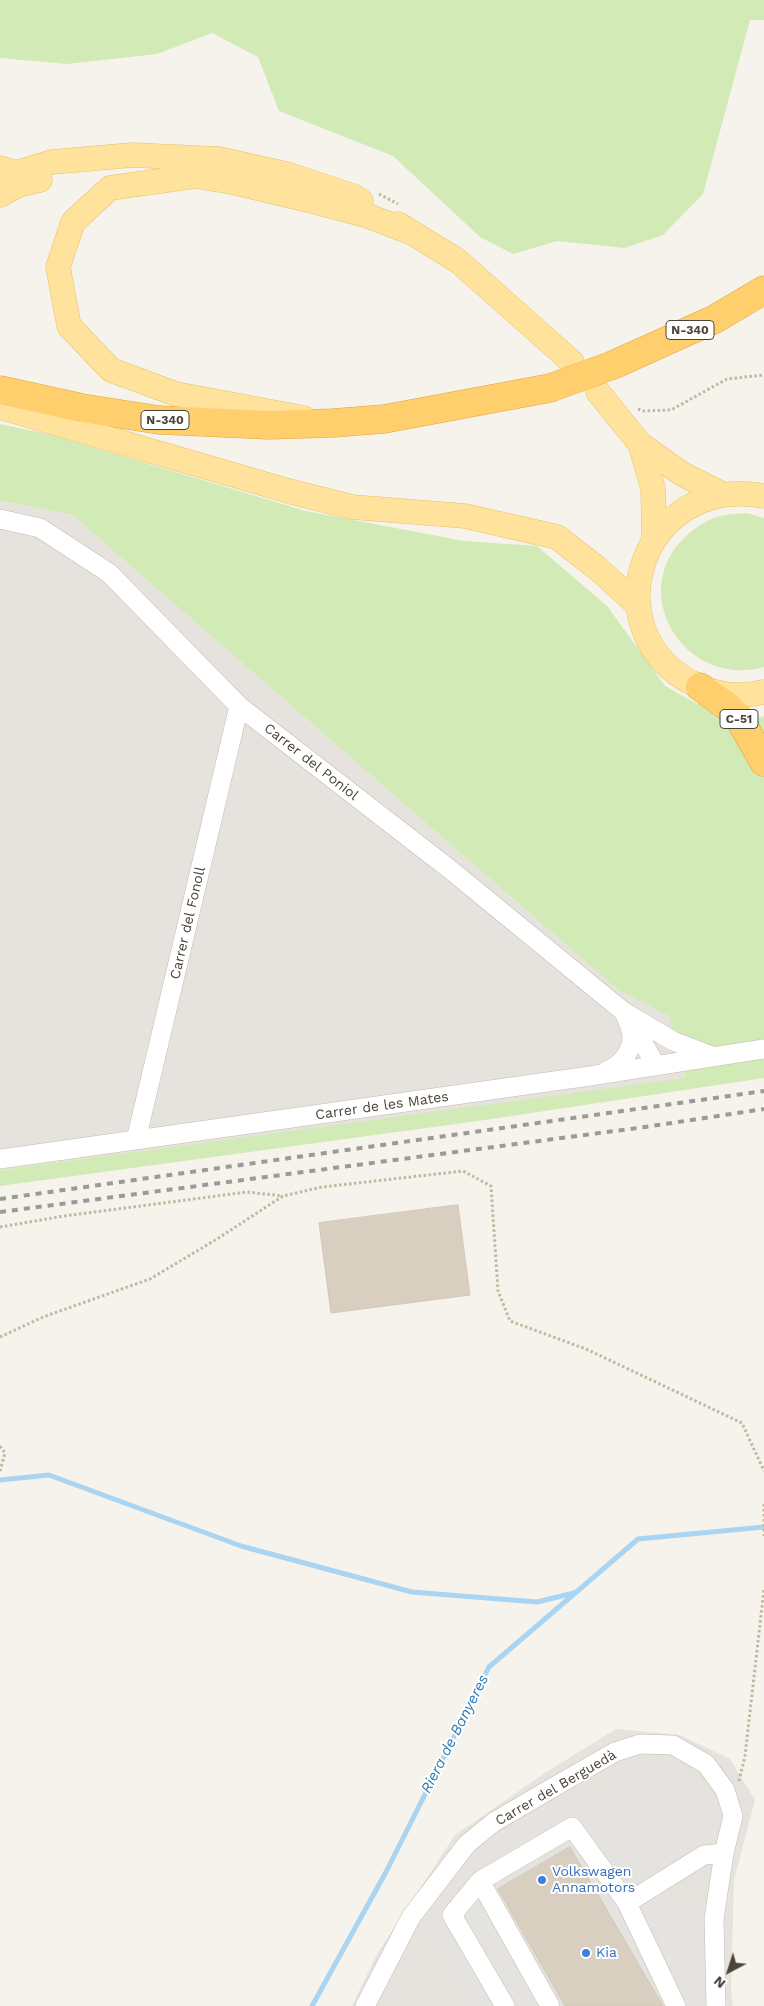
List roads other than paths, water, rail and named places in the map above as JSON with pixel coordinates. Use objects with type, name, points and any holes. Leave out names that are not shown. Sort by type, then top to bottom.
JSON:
[{"type":"highway","name":"N-340","points":[[0,390],[82,408],[159,420],[269,425],[384,419],[550,388],[613,365],[715,319],[764,290]]},
{"type":"highway","name":"C-51","points":[[700,687],[728,707],[740,720],[764,762]]},
{"type":"main road","points":[[0,168],[16,173],[52,162],[132,155],[218,160],[290,175],[354,196],[458,261],[572,362]]},
{"type":"main road","points":[[0,194],[18,186],[76,174],[134,167],[200,168],[276,179],[338,199],[368,216]]},
{"type":"main road","points":[[333,423],[176,394],[111,370],[69,326],[58,268],[73,222],[110,188],[195,176],[232,182],[368,216],[410,232]]},
{"type":"main road","points":[[598,392],[640,444],[682,474],[722,494]]},
{"type":"main road","points":[[0,407],[292,492],[344,504],[465,516],[557,537],[597,568],[639,606]]},
{"type":"main road","points":[[640,444],[653,488],[654,539]]},
{"type":"main road","points":[[764,496],[751,493],[722,494],[695,503],[683,510],[672,518],[654,539],[647,551],[639,578],[639,606],[647,635],[663,661],[680,676],[700,687],[728,695],[743,696],[764,692]]},
{"type":"street","name":"Carrer del Poniol","points":[[0,519],[40,528],[109,573],[239,706],[452,871],[624,1012],[673,1041],[712,1056]]},
{"type":"street","name":"Carrer del Fonoll","points":[[136,1140],[239,706]]},
{"type":"street","name":"Carrer del Poniol","points":[[624,1012],[637,1029],[656,1066]]},
{"type":"street","points":[[590,1076],[613,1068],[625,1058],[632,1038],[624,1012]]},
{"type":"street","name":"Carrer de les Mates","points":[[0,1159],[590,1076],[764,1049]]},
{"type":"street","name":"Carrer del Berguedà","points":[[365,2006],[412,1917],[467,1844],[494,1822],[615,1752],[640,1744],[673,1745],[706,1764],[725,1790],[731,1809],[733,1816],[724,1853],[714,1919],[716,2006]]},
{"type":"street","points":[[505,2006],[452,1915],[480,1881],[572,1827],[628,1903],[676,2006]]},
{"type":"street","points":[[628,1903],[704,1855],[724,1853]]},
{"type":"street","points":[[480,1881],[550,2006]]},
{"type":"waterway","points":[[0,1480],[49,1475],[241,1546],[412,1592],[537,1602],[574,1593]]},
{"type":"waterway","name":"Riera de Banyeres","points":[[312,2006],[386,1872],[489,1667],[638,1539],[764,1527]]},
{"type":"railway","points":[[0,1199],[764,1091]]},
{"type":"railway","points":[[0,1212],[645,1127],[764,1109]]},
{"type":"place","name":"Volkswagen Annamotors","points":[[542,1880]]},
{"type":"place","name":"Kia","points":[[586,1953]]}]
